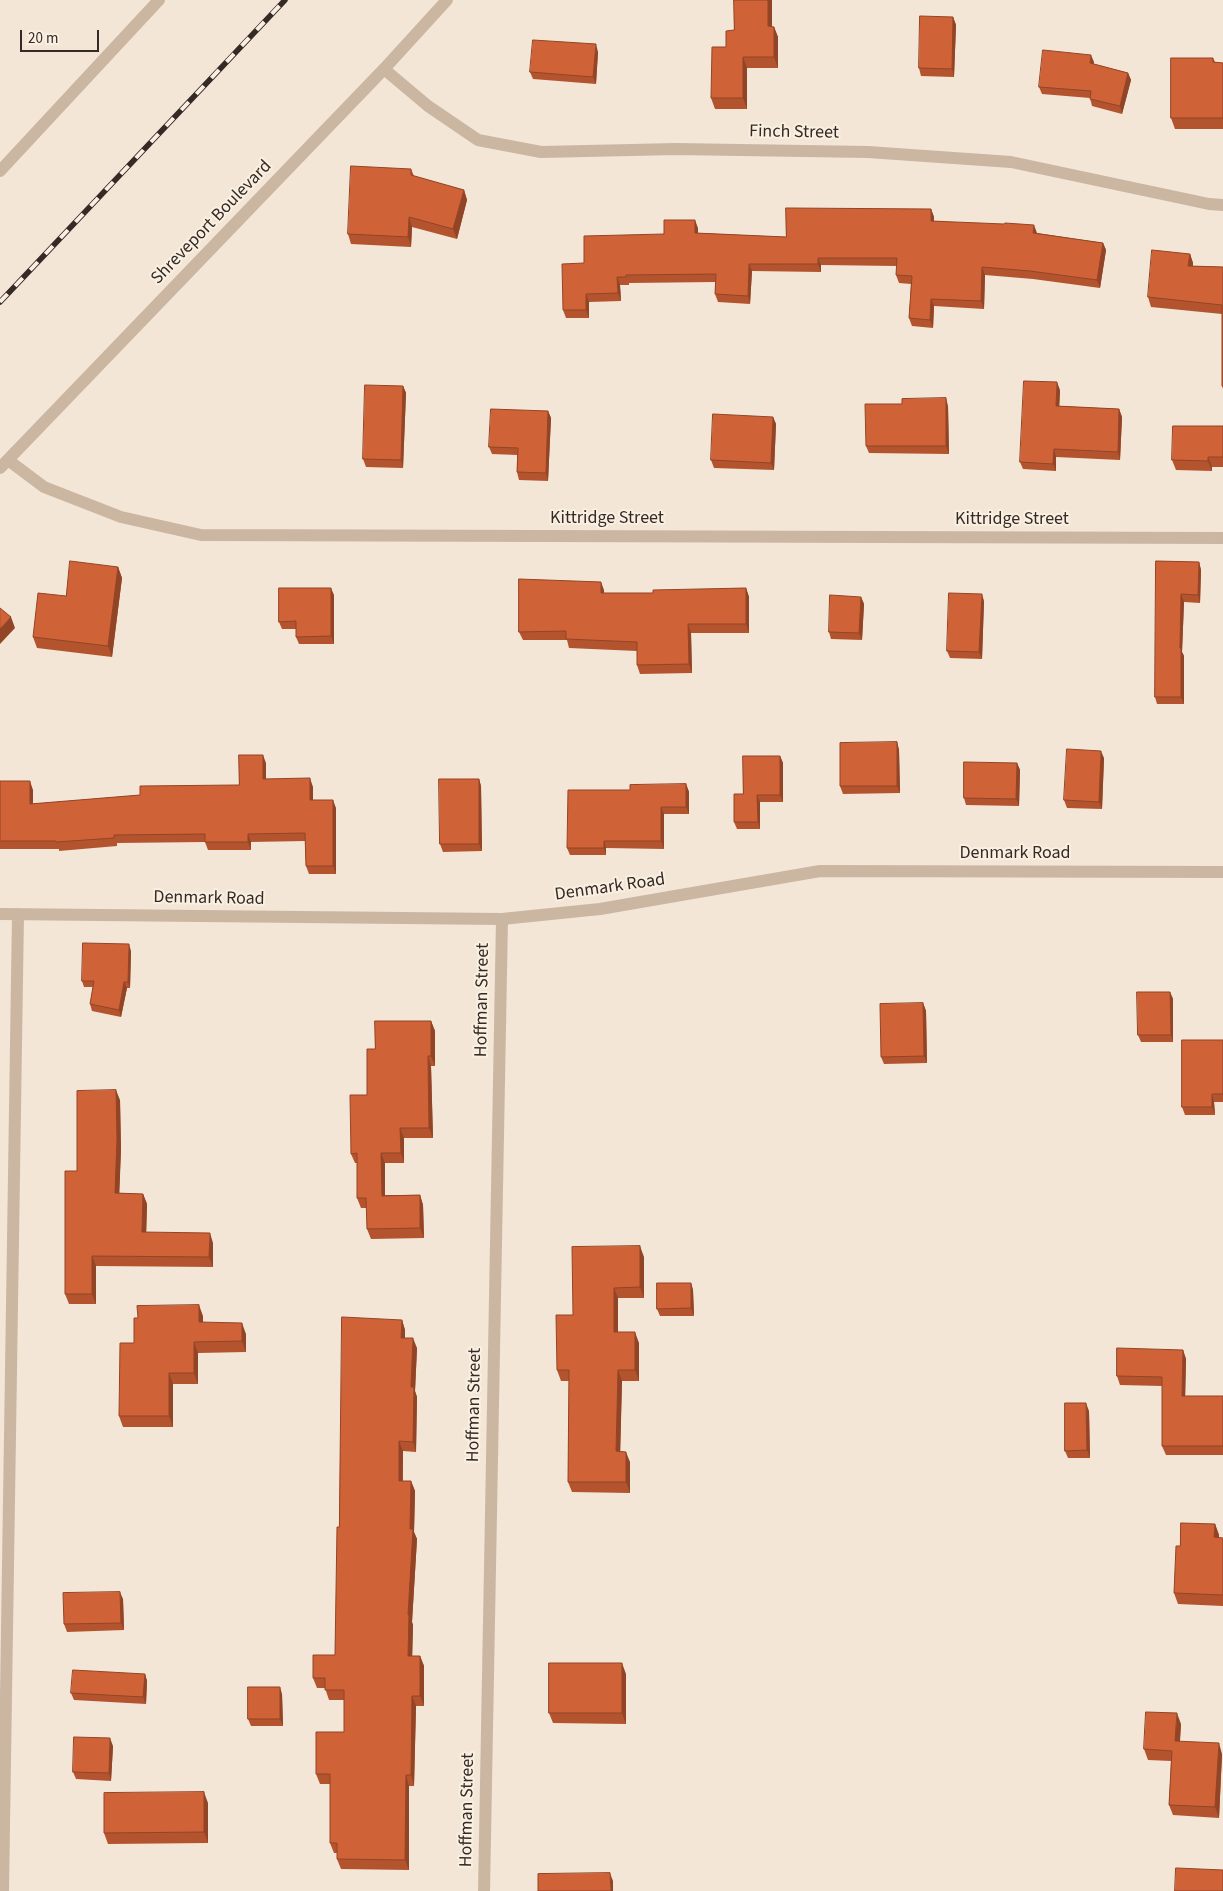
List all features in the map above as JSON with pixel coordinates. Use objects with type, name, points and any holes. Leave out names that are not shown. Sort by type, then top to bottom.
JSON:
[{"type":"street","points":[[2,164],[159,0]]},
{"type":"street","name":"Shreveport Boulevard","points":[[4,464],[448,0]]},
{"type":"street","name":"Finch Street","points":[[384,69],[428,106],[478,140],[541,152],[676,149],[868,152],[992,160],[1010,162],[1199,202],[1223,204]]},
{"type":"street","name":"Kittridge Street","points":[[4,464],[44,487],[121,517],[202,535],[1223,538]]},
{"type":"street","name":"Denmark Road","points":[[0,914],[502,919],[600,909],[820,871],[1223,872]]},
{"type":"street","points":[[3,1891],[18,914]]},
{"type":"street","name":"Hoffman Street","points":[[484,1891],[502,919]]},
{"type":"building","points":[[734,0],[768,0],[768,26],[774,27],[774,57],[743,57],[743,98],[711,98],[712,47],[726,47],[726,31],[734,30]]},
{"type":"building","points":[[920,16],[953,17],[952,69],[919,68]]},
{"type":"building","points":[[533,40],[596,44],[593,77],[530,72]]},
{"type":"building","points":[[1043,50],[1091,55],[1090,63],[1128,73],[1120,106],[1090,99],[1091,91],[1039,87]]},
{"type":"building","points":[[1171,58],[1213,58],[1213,62],[1223,63],[1223,118],[1171,118]]},
{"type":"building","points":[[351,166],[411,169],[411,175],[464,190],[453,229],[409,217],[408,237],[348,234]]},
{"type":"building","points":[[786,208],[931,209],[931,221],[1034,225],[1033,233],[1103,243],[1097,280],[982,267],[981,301],[931,299],[930,320],[909,318],[912,276],[896,275],[897,258],[818,258],[818,264],[749,264],[748,296],[715,294],[716,274],[626,275],[626,277],[617,277],[618,293],[586,294],[586,310],[563,310],[562,264],[584,263],[584,236],[664,234],[664,220],[695,220],[695,233],[786,237]]},
{"type":"building","points":[[1152,250],[1190,254],[1188,266],[1223,267],[1223,386],[1222,305],[1148,297]]},
{"type":"building","points":[[1024,381],[1057,382],[1056,406],[1119,409],[1118,452],[1054,449],[1053,464],[1020,462]]},
{"type":"building","points":[[365,385],[403,386],[401,460],[363,459]]},
{"type":"building","points":[[946,398],[946,446],[866,446],[865,404],[902,404],[902,399]]},
{"type":"building","points":[[491,409],[548,411],[546,473],[517,472],[518,448],[489,447]]},
{"type":"building","points":[[713,414],[773,417],[771,463],[711,460]]},
{"type":"building","points":[[1173,426],[1223,426],[1223,457],[1208,457],[1208,461],[1172,460]]},
{"type":"building","points":[[70,561],[118,567],[108,646],[33,637],[38,593],[66,596]]},
{"type":"building","points":[[1156,561],[1199,562],[1198,595],[1181,594],[1181,697],[1155,697]]},
{"type":"building","points":[[519,579],[601,582],[601,593],[653,593],[653,590],[746,588],[746,624],[688,624],[689,664],[637,665],[637,642],[566,639],[566,631],[519,632]]},
{"type":"building","points":[[279,588],[331,588],[331,636],[296,637],[296,621],[279,622]]},
{"type":"building","points":[[949,593],[982,594],[979,652],[947,651]]},
{"type":"building","points":[[830,595],[861,597],[859,633],[829,632]]},
{"type":"building","points":[[0,608],[11,617],[0,629]]},
{"type":"building","points":[[897,742],[897,786],[840,786],[840,743]]},
{"type":"building","points":[[1067,749],[1101,751],[1099,802],[1064,800]]},
{"type":"building","points":[[239,755],[263,755],[263,779],[310,778],[310,800],[333,800],[333,866],[306,866],[305,833],[248,834],[248,842],[205,842],[205,834],[114,835],[114,838],[56,842],[0,841],[0,781],[30,781],[30,804],[140,795],[140,786],[239,785]]},
{"type":"building","points":[[743,756],[780,756],[780,795],[757,795],[758,822],[734,822],[734,794],[743,794]]},
{"type":"building","points":[[964,762],[1017,763],[1016,799],[964,798]]},
{"type":"building","points":[[439,779],[479,779],[479,844],[440,844]]},
{"type":"building","points":[[686,784],[686,807],[661,807],[661,841],[604,841],[604,848],[567,848],[568,790],[630,790],[630,785]]},
{"type":"building","points":[[83,943],[129,944],[128,982],[124,982],[119,1010],[90,1004],[94,981],[82,981]]},
{"type":"building","points":[[1137,992],[1170,992],[1171,1035],[1138,1035]]},
{"type":"building","points":[[923,1003],[924,1056],[881,1057],[880,1004]]},
{"type":"building","points":[[375,1021],[431,1021],[431,1056],[428,1056],[429,1128],[400,1128],[401,1153],[381,1153],[382,1196],[420,1195],[420,1228],[367,1229],[366,1198],[357,1198],[357,1153],[351,1154],[350,1095],[367,1095],[367,1049],[375,1049]]},
{"type":"building","points":[[1182,1040],[1223,1040],[1223,1094],[1212,1094],[1212,1107],[1182,1107]]},
{"type":"building","points":[[116,1090],[115,1193],[143,1194],[142,1232],[210,1233],[209,1257],[92,1256],[92,1294],[65,1294],[65,1171],[77,1171],[77,1091]]},
{"type":"building","points":[[640,1246],[640,1287],[614,1288],[614,1332],[635,1332],[635,1370],[618,1370],[616,1451],[626,1452],[626,1482],[568,1482],[569,1370],[557,1370],[556,1315],[573,1315],[572,1247]]},
{"type":"building","points":[[657,1283],[691,1283],[691,1308],[657,1309]]},
{"type":"building","points":[[199,1305],[199,1322],[242,1323],[242,1341],[194,1342],[194,1373],[169,1373],[169,1416],[119,1416],[120,1343],[134,1343],[134,1318],[138,1318],[137,1306]]},
{"type":"building","points":[[342,1317],[402,1320],[401,1338],[413,1338],[411,1387],[414,1387],[413,1442],[399,1441],[399,1481],[411,1481],[410,1529],[413,1529],[408,1615],[408,1656],[420,1656],[420,1696],[412,1696],[411,1775],[406,1775],[405,1860],[337,1859],[337,1843],[330,1843],[330,1774],[316,1774],[316,1732],[344,1732],[344,1690],[325,1690],[325,1678],[313,1678],[313,1655],[335,1655]]},
{"type":"building","points":[[1117,1348],[1183,1350],[1182,1396],[1223,1396],[1223,1446],[1162,1446],[1162,1377],[1117,1376]]},
{"type":"building","points":[[1065,1403],[1086,1403],[1087,1450],[1065,1451]]},
{"type":"building","points":[[1181,1523],[1215,1524],[1214,1537],[1223,1538],[1223,1595],[1174,1593],[1176,1546],[1180,1546]]},
{"type":"building","points":[[120,1592],[121,1623],[64,1624],[63,1593]]},
{"type":"building","points":[[549,1663],[622,1663],[622,1713],[549,1713]]},
{"type":"building","points":[[73,1670],[145,1674],[143,1697],[71,1693]]},
{"type":"building","points":[[248,1687],[280,1687],[280,1719],[248,1719]]},
{"type":"building","points":[[1146,1712],[1177,1713],[1175,1741],[1219,1743],[1215,1807],[1169,1805],[1172,1751],[1144,1749]]},
{"type":"building","points":[[74,1737],[110,1738],[109,1773],[73,1772]]},
{"type":"building","points":[[204,1792],[204,1832],[104,1833],[104,1793]]},
{"type":"building","points":[[1176,1868],[1223,1870],[1223,1891],[1175,1891]]},
{"type":"building","points":[[610,1873],[611,1891],[538,1891],[538,1874]]},
{"type":"railway","points":[[0,302],[285,0]]}]
